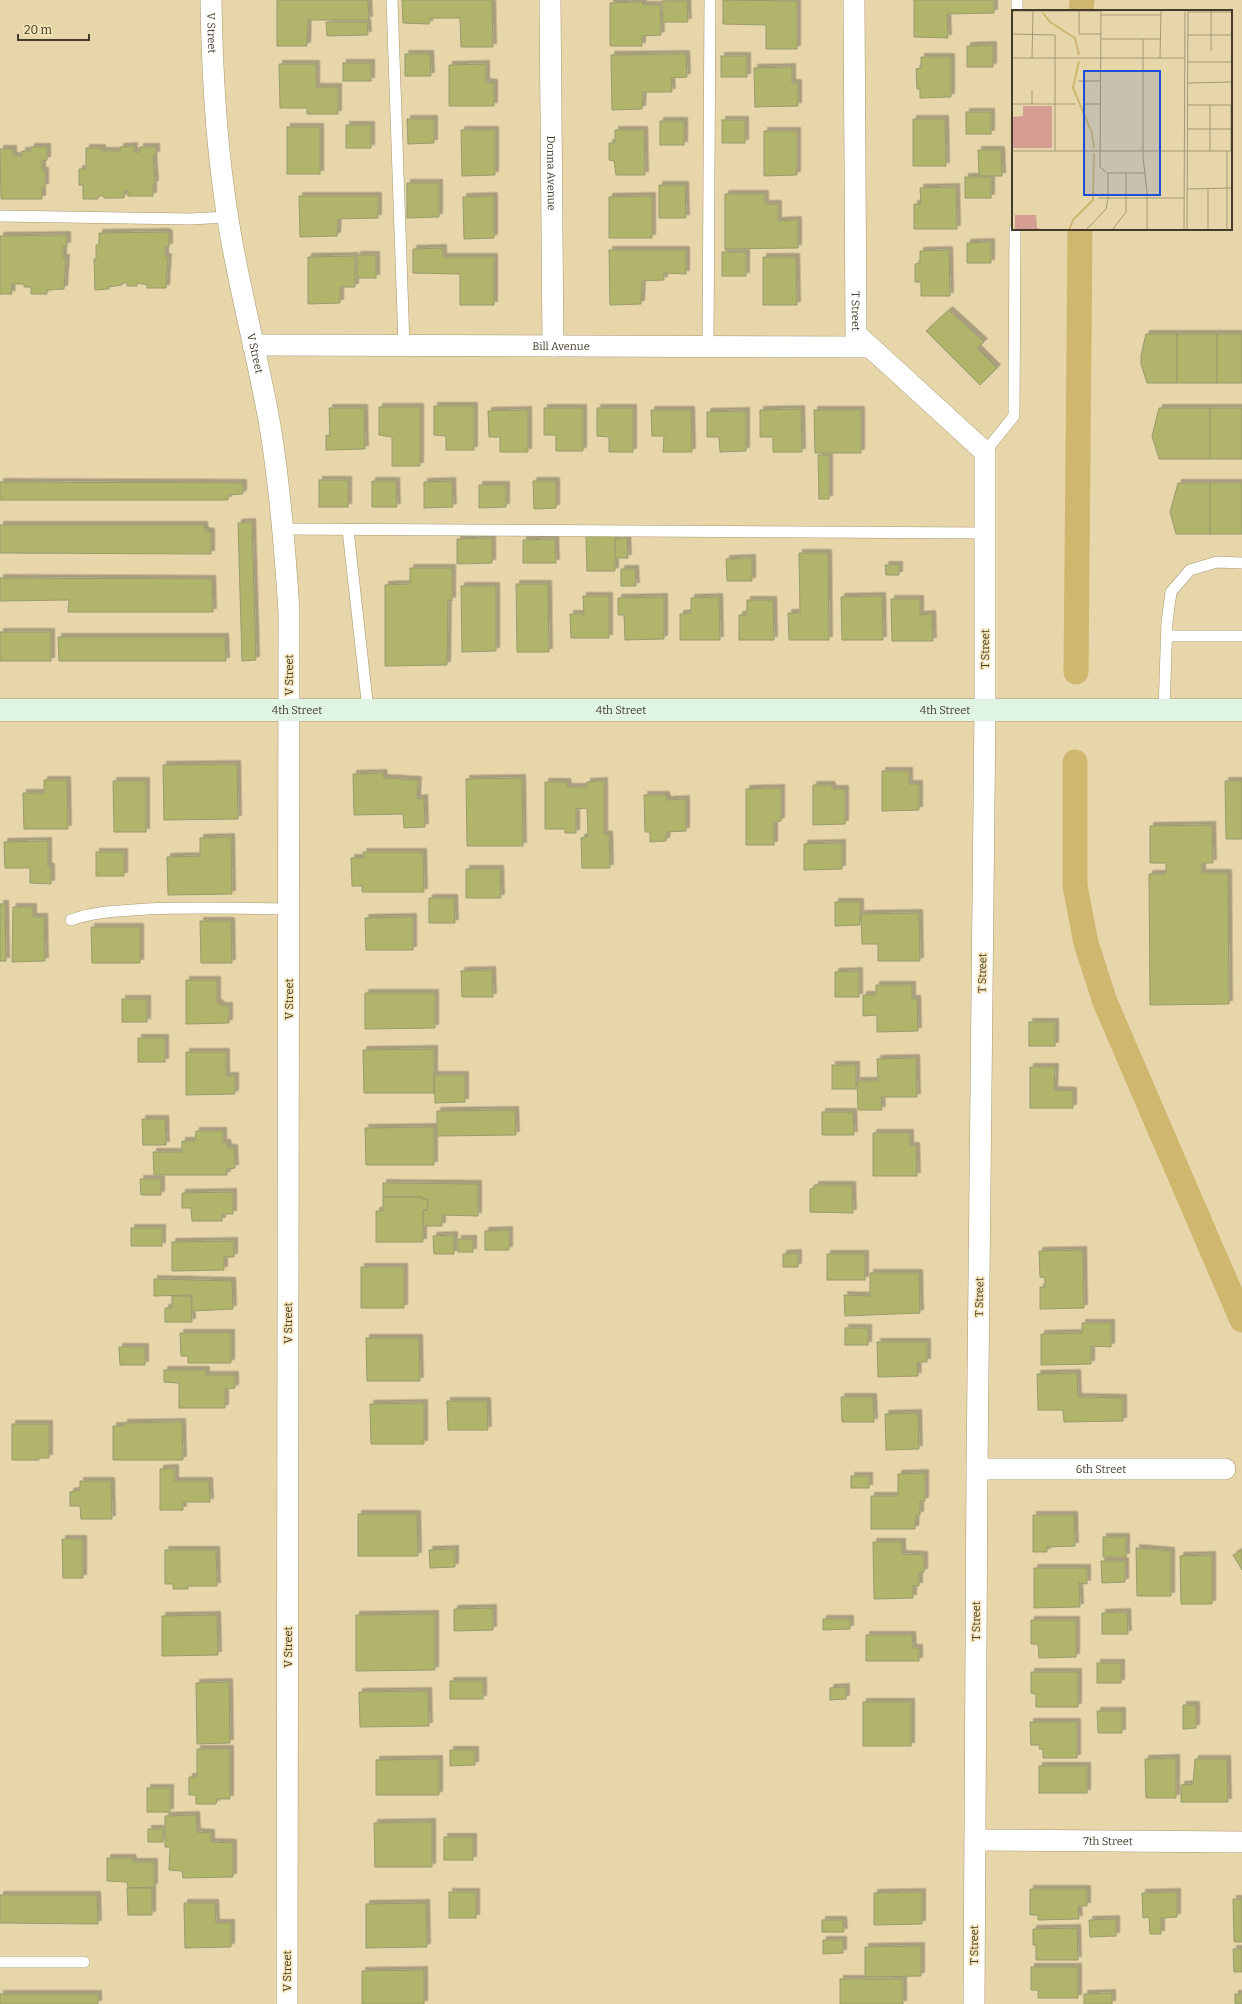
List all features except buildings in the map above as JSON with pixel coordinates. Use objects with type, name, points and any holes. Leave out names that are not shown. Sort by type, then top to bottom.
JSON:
[{"type":"street","name":"V Street","points":[[211,0],[212,49],[218,145],[240,288],[269,421],[283,529],[289,612],[287,2004]]},
{"type":"street","name":"Donna Avenue","points":[[550,0],[553,346]]},
{"type":"street","name":"T Street","points":[[854,0],[856,334],[985,452],[985,709],[977,1469],[974,2004]]},
{"type":"street","name":"Bill Avenue","points":[[253,345],[869,347]]},
{"type":"street","name":"4th Street","points":[[0,710],[1242,710]]},
{"type":"street","name":"6th Street","points":[[977,1469],[1225,1469]]},
{"type":"street","name":"7th Street","points":[[975,1840],[1242,1842]]},
{"type":"lane","points":[[392,0],[404,346]]},
{"type":"lane","points":[[708,347],[710,0]]},
{"type":"lane","points":[[0,216],[190,219],[228,217]]},
{"type":"lane","points":[[985,452],[1014,416],[1015,230]]},
{"type":"lane","points":[[283,529],[985,532]]},
{"type":"lane","points":[[348,530],[368,710]]},
{"type":"lane","points":[[1164,710],[1167,636],[1171,592],[1190,570],[1217,562],[1242,563]]},
{"type":"lane","points":[[1167,636],[1242,636]]},
{"type":"lane","points":[[71,920],[84,915],[110,911],[185,907],[289,910]]},
{"type":"lane","points":[[0,1962],[84,1962]]},
{"type":"waterway","points":[[1081,10],[1082,0]]},
{"type":"waterway","points":[[1076,672],[1080,230]]},
{"type":"waterway","points":[[1075,762],[1075,886],[1086,943],[1105,1002],[1242,1320]]}]
